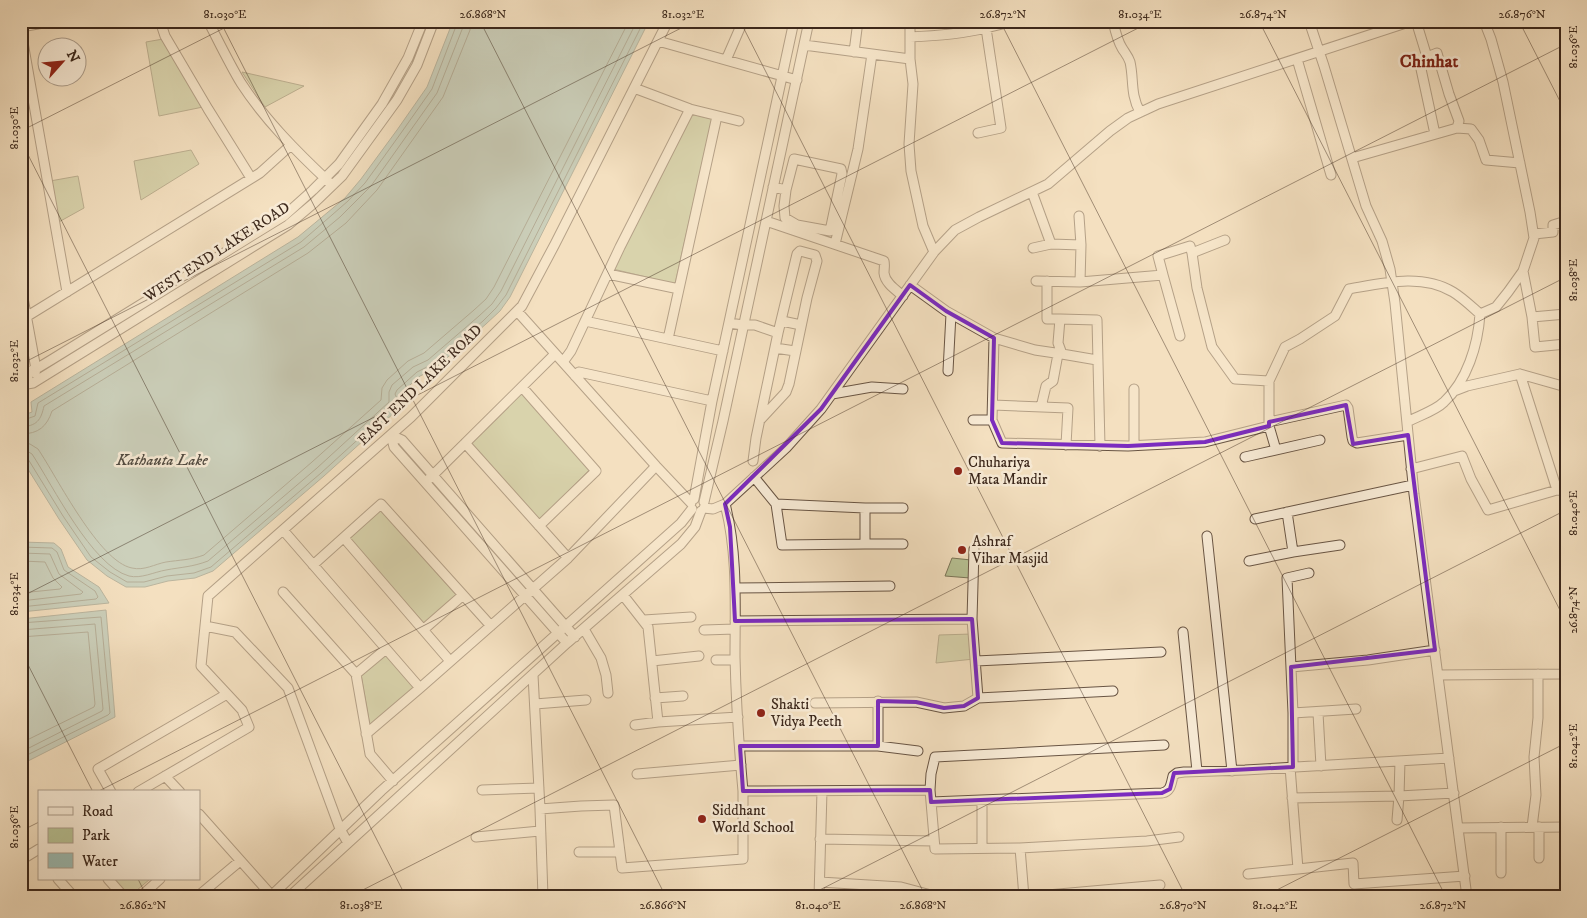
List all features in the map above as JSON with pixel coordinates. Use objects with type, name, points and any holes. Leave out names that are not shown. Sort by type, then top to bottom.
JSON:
[{"type":"street","points":[[21,27],[54,21]]},
{"type":"street","points":[[160,21],[165,36],[208,110],[251,178]]},
{"type":"street","points":[[208,21],[241,83],[263,114],[328,182]]},
{"type":"street","name":"WEST END LAKE ROAD","points":[[21,386],[33,382],[288,225],[314,203],[339,164],[383,103],[408,58],[423,21]]},
{"type":"street","name":"WEST END LAKE ROAD","points":[[23,373],[36,369],[284,216],[328,182],[342,176],[397,100],[417,65],[434,21]]},
{"type":"street","name":"EAST END LAKE ROAD","points":[[166,776],[249,727],[242,710],[201,666],[208,596],[411,417],[522,306],[668,21]]},
{"type":"street","points":[[726,60],[743,21]]},
{"type":"street","points":[[200,815],[271,896],[340,829],[681,523],[692,503],[712,401],[794,21]]},
{"type":"street","points":[[289,897],[567,643],[681,544],[695,527],[703,507],[747,325],[766,221],[809,21]]},
{"type":"street","points":[[854,52],[858,21]]},
{"type":"street","points":[[910,21],[910,59],[913,84],[909,144],[911,171],[923,226],[934,252]]},
{"type":"street","points":[[910,37],[943,35],[986,24],[1016,21]]},
{"type":"street","points":[[1113,21],[1121,48],[1126,52],[1130,64],[1132,90],[1136,106],[1140,112]]},
{"type":"street","points":[[1309,21],[1366,206],[1382,241],[1390,269],[1413,484],[1467,897]]},
{"type":"street","points":[[517,311],[656,466],[692,503],[696,512],[703,507],[714,509],[724,504],[786,448],[821,409],[934,252],[956,230],[979,216],[1048,184],[1110,131],[1140,112],[1158,104],[1412,21]]},
{"type":"street","points":[[1416,21],[1427,57]]},
{"type":"street","points":[[1480,314],[1496,307],[1523,271],[1534,238],[1503,82],[1484,21]]},
{"type":"street","points":[[978,133],[1001,128],[986,24]]},
{"type":"street","points":[[21,32],[67,292]]},
{"type":"street","points":[[658,41],[797,80]]},
{"type":"street","points":[[804,45],[910,59]]},
{"type":"street","points":[[1435,134],[1421,69],[1427,57],[1437,53],[1459,121],[1457,128]]},
{"type":"street","points":[[835,244],[858,149],[872,54]]},
{"type":"street","points":[[1297,59],[1331,175]]},
{"type":"street","points":[[634,88],[690,109],[739,122]]},
{"type":"street","points":[[563,362],[571,351],[690,109]]},
{"type":"street","points":[[668,339],[717,116]]},
{"type":"street","points":[[1352,158],[1457,128],[1471,129],[1479,140],[1486,160],[1520,163]]},
{"type":"street","points":[[26,317],[260,173],[291,144]]},
{"type":"street","points":[[794,159],[841,169],[842,174],[830,230],[797,225],[785,218],[786,190],[794,159]]},
{"type":"street","points":[[773,188],[786,190]]},
{"type":"street","points":[[1032,192],[1051,244]]},
{"type":"street","points":[[1079,216],[1081,245],[1080,282]]},
{"type":"street","points":[[766,221],[884,260],[886,280],[903,296]]},
{"type":"street","points":[[1534,234],[1553,232],[1554,224],[1566,221]]},
{"type":"street","points":[[1192,253],[1225,240]]},
{"type":"street","points":[[1033,248],[1051,244],[1081,245]]},
{"type":"street","points":[[1180,336],[1158,256],[1190,246],[1197,288],[1212,347],[1235,379],[1269,381]]},
{"type":"street","points":[[753,461],[756,438],[778,333],[797,254],[800,251],[815,255],[817,261],[807,298],[789,384],[786,392],[761,419]]},
{"type":"street","points":[[1523,271],[1536,347],[1566,344]]},
{"type":"street","points":[[608,274],[679,289]]},
{"type":"street","points":[[1036,281],[1080,282],[1163,275]]},
{"type":"street","points":[[1047,281],[1047,319],[1097,320],[1100,446]]},
{"type":"street","points":[[1276,450],[1270,424],[1269,381],[1285,347],[1300,340],[1335,316],[1349,289],[1404,281],[1437,285],[1453,292],[1480,314]]},
{"type":"street","points":[[910,285],[951,314],[994,338],[1035,350],[1097,360]]},
{"type":"street","points":[[21,287],[36,369],[33,382],[23,373],[21,358]]},
{"type":"street","points":[[948,371],[951,314]]},
{"type":"street","points":[[1407,422],[1444,403],[1454,391],[1470,362],[1480,325],[1480,314]]},
{"type":"street","points":[[1532,317],[1566,314]]},
{"type":"street","points":[[1041,407],[1046,386],[1053,381],[1060,354],[1058,343],[1060,319]]},
{"type":"street","points":[[585,321],[723,351]]},
{"type":"street","points":[[782,321],[801,325]]},
{"type":"street","points":[[729,323],[747,325],[778,333]]},
{"type":"street","points":[[994,338],[992,420],[1002,443],[1100,446],[1205,442],[1346,405],[1353,441],[1357,443],[1408,435]]},
{"type":"street","points":[[776,348],[795,352]]},
{"type":"street","points":[[426,482],[556,354]]},
{"type":"street","points":[[575,376],[579,372],[712,401]]},
{"type":"street","points":[[1454,391],[1467,386],[1520,374],[1566,387]]},
{"type":"street","points":[[1412,469],[1462,456],[1471,479],[1488,510],[1561,490],[1520,374]]},
{"type":"street","points":[[522,387],[596,471],[539,526]]},
{"type":"street","points":[[832,394],[872,388],[903,389]]},
{"type":"street","points":[[1134,389],[1134,445]]},
{"type":"street","points":[[993,405],[1068,408],[1066,445]]},
{"type":"street","points":[[973,420],[992,420]]},
{"type":"street","points":[[391,435],[402,440],[575,637]]},
{"type":"street","points":[[391,435],[394,447],[567,643]]},
{"type":"street","points":[[1245,457],[1320,440]]},
{"type":"street","points":[[465,443],[568,558]]},
{"type":"street","points":[[366,734],[568,558],[656,466]]},
{"type":"street","points":[[754,477],[776,504],[782,545],[903,544]]},
{"type":"street","points":[[1255,519],[1413,484]]},
{"type":"street","points":[[692,503],[699,498],[703,507]]},
{"type":"street","points":[[313,566],[382,504],[491,626]]},
{"type":"street","points":[[540,809],[614,805],[622,868],[743,859],[743,792],[735,660],[735,588],[730,527],[724,504]]},
{"type":"street","points":[[776,504],[903,508]]},
{"type":"street","points":[[865,508],[865,544]]},
{"type":"street","points":[[1287,512],[1294,552]]},
{"type":"street","points":[[282,530],[420,688]]},
{"type":"street","points":[[1207,536],[1232,771]]},
{"type":"street","points":[[344,538],[450,661]]},
{"type":"street","points":[[1248,561],[1340,545]]},
{"type":"street","points":[[974,549],[972,620],[978,698]]},
{"type":"street","points":[[1298,869],[1292,798],[1293,713],[1286,578],[1309,573]]},
{"type":"street","points":[[735,588],[890,586]]},
{"type":"street","points":[[283,592],[356,674],[370,754],[393,781]]},
{"type":"street","points":[[423,630],[463,595]]},
{"type":"street","points":[[623,595],[648,627],[658,722]]},
{"type":"street","points":[[644,620],[691,617]]},
{"type":"street","points":[[704,630],[735,625],[972,620]]},
{"type":"street","points":[[205,626],[236,632],[288,688],[340,829],[348,843]]},
{"type":"street","points":[[584,629],[601,658],[606,675],[608,693]]},
{"type":"street","points":[[1183,632],[1197,771]]},
{"type":"street","points":[[356,674],[386,650]]},
{"type":"street","points":[[1291,667],[1368,660],[1435,650]]},
{"type":"street","points":[[976,661],[1161,652]]},
{"type":"street","points":[[652,661],[699,656]]},
{"type":"street","points":[[716,660],[735,660]]},
{"type":"street","points":[[1438,675],[1562,674],[1566,672]]},
{"type":"street","points":[[1538,674],[1538,718],[1534,757],[1539,858]]},
{"type":"street","points":[[533,675],[543,897]]},
{"type":"street","points":[[815,703],[916,702],[944,708],[964,706],[978,698],[1113,691]]},
{"type":"street","points":[[110,790],[98,769],[227,694]]},
{"type":"street","points":[[656,698],[683,696]]},
{"type":"street","points":[[535,704],[586,700]]},
{"type":"street","points":[[878,701],[878,746]]},
{"type":"street","points":[[1293,713],[1356,710]]},
{"type":"street","points":[[1318,713],[1321,766]]},
{"type":"street","points":[[635,725],[738,717]]},
{"type":"street","points":[[1164,745],[935,756],[930,790],[935,849],[1020,848],[1146,841],[1179,837]]},
{"type":"street","points":[[740,746],[878,746],[918,751]]},
{"type":"street","points":[[931,802],[1162,793],[1170,789],[1173,776],[1177,773],[1449,758]]},
{"type":"street","points":[[1398,820],[1400,761]]},
{"type":"street","points":[[638,774],[741,765]]},
{"type":"street","points":[[142,790],[166,776],[178,790]]},
{"type":"street","points":[[482,790],[539,788]]},
{"type":"street","points":[[743,792],[930,790]]},
{"type":"street","points":[[819,897],[822,791]]},
{"type":"street","points":[[1292,798],[1454,793]]},
{"type":"street","points":[[982,800],[982,848]]},
{"type":"street","points":[[1458,828],[1566,827]]},
{"type":"street","points":[[1501,828],[1501,873]]},
{"type":"street","points":[[476,837],[540,831]]},
{"type":"street","points":[[820,839],[934,841]]},
{"type":"street","points":[[1020,848],[1025,897],[1160,885]]},
{"type":"street","points":[[580,852],[620,852]]},
{"type":"street","points":[[21,860],[37,853]]},
{"type":"street","points":[[197,897],[240,861]]},
{"type":"street","points":[[1248,874],[1352,863],[1354,884],[1465,876]]},
{"type":"street","points":[[59,880],[74,897]]},
{"type":"street","points":[[109,880],[124,897]]},
{"type":"street","points":[[140,897],[159,880]]},
{"type":"street","points":[[820,882],[902,887],[931,895],[932,897]]},
{"type":"highlighted area","points":[[910,285],[946,311],[994,338],[992,420],[1002,443],[1128,446],[1205,442],[1269,426],[1269,422],[1346,405],[1353,444],[1408,435],[1435,650],[1291,667],[1293,767],[1174,773],[1170,789],[1162,793],[931,802],[930,790],[743,791],[740,746],[878,746],[878,701],[916,702],[944,708],[964,706],[978,698],[972,619],[735,621],[730,527],[725,504],[821,409]]},
{"type":"green space","points":[[163,39],[203,107],[159,116],[146,42]]},
{"type":"green space","points":[[242,72],[304,86],[265,107]]},
{"type":"green space","points":[[692,114],[712,119],[675,284],[613,269]]},
{"type":"green space","points":[[191,150],[199,164],[141,200],[134,161]]},
{"type":"green space","points":[[78,176],[84,208],[57,223],[50,181]]},
{"type":"green space","points":[[522,393],[589,470],[540,520],[471,443]]},
{"type":"green space","points":[[381,510],[457,596],[425,624],[349,539]]},
{"type":"green space","points":[[952,558],[971,560],[970,578],[945,576]]},
{"type":"green space","points":[[972,634],[974,659],[936,663],[939,635]]},
{"type":"green space","points":[[385,654],[414,687],[370,726],[361,675]]},
{"type":"green space","points":[[114,880],[149,880],[129,897]]},
{"type":"water","name":"Kathauta Lake","points":[[453,21],[649,21],[510,297],[500,311],[433,370],[420,376],[400,394],[405,403],[324,476],[213,571],[195,578],[168,581],[145,587],[126,587],[107,576],[87,560],[21,458],[21,416],[32,412],[31,402],[298,237],[345,198],[361,179],[427,87]]},
{"type":"water","points":[[21,542],[54,543],[61,549],[68,567],[99,587],[109,603],[21,612]]},
{"type":"water","points":[[106,610],[115,717],[21,763],[21,619]]},
{"type":"place","name":"Chuhariya Mata Mandir","points":[[958,471]]},
{"type":"place","name":"Ashraf Vihar Masjid","points":[[962,550]]},
{"type":"place","name":"Shakti Vidya Peeth","points":[[761,713]]},
{"type":"place","name":"Siddhant World School","points":[[702,819]]},
{"type":"district","name":"Chinhat","points":[[1429,62]]}]
